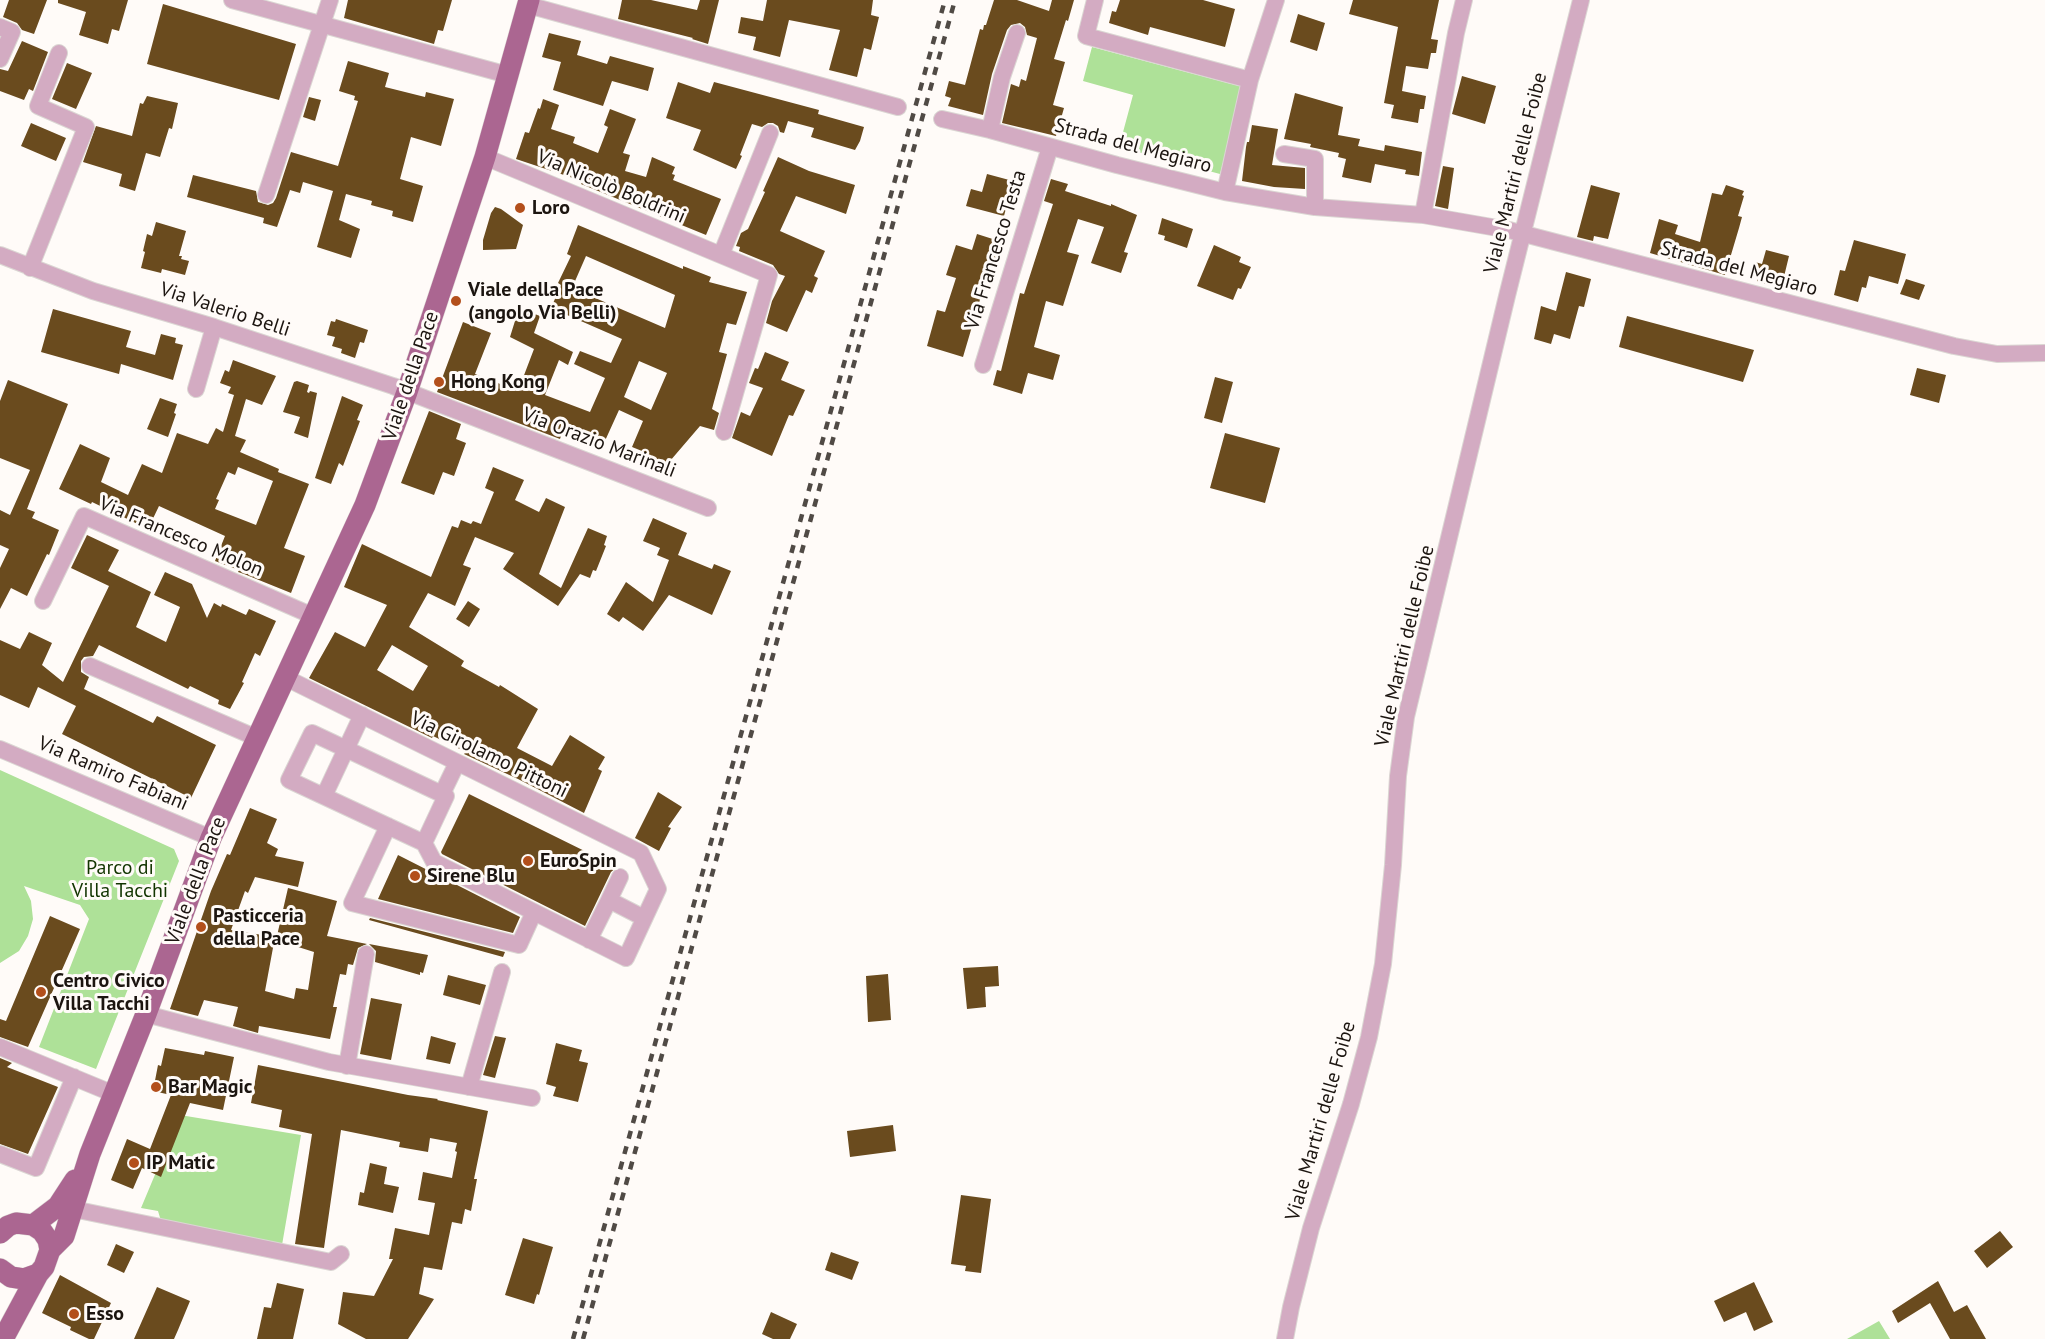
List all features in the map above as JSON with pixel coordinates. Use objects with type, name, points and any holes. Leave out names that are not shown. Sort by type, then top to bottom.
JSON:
[{"type":"main road","name":"Viale della Pace","points":[[3,1339],[38,1274],[44,1268],[50,1250],[64,1236],[87,1161],[146,1014],[211,838],[365,505],[407,392],[485,157],[529,3]]},
{"type":"main road","name":"Viale della Pace","points":[[33,1225],[58,1206],[87,1161]]},
{"type":"main road","points":[[3,1225],[16,1223],[33,1225],[42,1231],[48,1240],[50,1250]]},
{"type":"main road","points":[[0,1269],[11,1277],[24,1279],[38,1274]]},
{"type":"street","points":[[232,0],[508,75]]},
{"type":"street","points":[[266,195],[330,0]]},
{"type":"street","points":[[1095,0],[1086,36],[1250,80]]},
{"type":"street","points":[[1225,192],[1250,80],[1276,0]]},
{"type":"street","points":[[1423,214],[1464,0]]},
{"type":"street","name":"Viale Martiri delle Foibe","points":[[1285,1339],[1311,1228],[1351,1104],[1369,1037],[1383,964],[1393,865],[1398,776],[1406,717],[1581,0]]},
{"type":"street","points":[[529,3],[898,107]]},
{"type":"street","points":[[0,27],[12,32],[0,58]]},
{"type":"street","points":[[990,130],[1002,76],[1017,33]]},
{"type":"street","points":[[30,268],[86,127],[38,106],[59,53]]},
{"type":"street","name":"Strada del Megiaro","points":[[942,119],[1225,192],[1315,207],[1423,214],[1523,233],[1954,346],[1998,354],[2045,353]]},
{"type":"street","points":[[722,255],[771,133]]},
{"type":"street","name":"Via Francesco Testa","points":[[982,365],[1050,147]]},
{"type":"street","points":[[1284,154],[1315,159],[1315,207]]},
{"type":"street","name":"Via Nicolò Boldrini","points":[[485,157],[769,275],[724,432]]},
{"type":"street","name":"Via Valerio Belli","points":[[0,255],[93,291],[214,327],[407,392]]},
{"type":"street","points":[[196,389],[214,327]]},
{"type":"street","name":"Via Orazio Marinali","points":[[407,392],[708,508]]},
{"type":"street","name":"Via Francesco Molon","points":[[43,601],[84,516],[313,616]]},
{"type":"street","points":[[90,666],[257,738]]},
{"type":"street","name":"Via Girolamo Pittoni","points":[[285,677],[641,853],[658,889],[644,918]]},
{"type":"street","points":[[324,796],[362,715]]},
{"type":"street","points":[[424,843],[446,796],[312,733],[289,780],[424,843],[434,862],[626,957],[644,918],[609,900]]},
{"type":"street","name":"Via Ramiro Fabiani","points":[[0,749],[211,838]]},
{"type":"street","points":[[442,794],[457,763]]},
{"type":"street","points":[[388,826],[352,903],[519,945],[534,912]]},
{"type":"street","points":[[589,940],[620,877]]},
{"type":"street","points":[[347,1066],[366,954]]},
{"type":"street","points":[[469,1087],[502,972]]},
{"type":"street","points":[[146,1014],[347,1066],[532,1098]]},
{"type":"street","points":[[0,1047],[114,1094]]},
{"type":"street","points":[[0,1155],[36,1168],[74,1077]]},
{"type":"street","points":[[74,1209],[331,1262],[341,1254]]},
{"type":"green space","points":[[1092,47],[1243,87],[1220,174],[1119,147],[1133,95],[1083,81]]},
{"type":"green space","name":"Parco di Villa Tacchi","points":[[0,770],[174,849],[179,861],[96,1069],[39,1047],[89,919],[80,905],[24,886],[31,901],[33,919],[28,936],[19,951],[0,963]]},
{"type":"green space","points":[[180,1115],[301,1135],[282,1245],[161,1221],[158,1211],[141,1208]]},
{"type":"green space","points":[[1879,1321],[1890,1339],[1847,1339]]},
{"type":"building","points":[[9,0],[47,0],[34,34],[22,30],[17,23],[3,17]]},
{"type":"building","points":[[58,0],[128,0],[119,31],[112,29],[108,44],[79,35],[86,12],[58,3]]},
{"type":"building","points":[[348,0],[452,0],[443,31],[438,30],[434,44],[344,18]]},
{"type":"building","points":[[622,0],[651,0],[697,10],[700,0],[719,0],[708,44],[618,19]]},
{"type":"building","points":[[767,0],[873,0],[871,15],[879,17],[871,50],[864,48],[857,77],[829,70],[840,30],[789,20],[780,57],[753,50],[756,37],[738,33],[741,17],[763,21]]},
{"type":"building","points":[[994,0],[1017,0],[1049,11],[1052,0],[1074,0],[1054,59],[1065,62],[1053,105],[1064,108],[1056,136],[1002,123],[1011,84],[1019,87],[1021,79],[1026,81],[1037,38],[1027,35],[1025,27],[1020,23],[1011,25],[1007,30],[992,74],[983,115],[948,106],[951,98],[945,96],[949,81],[965,85],[980,29],[983,30],[986,25]]},
{"type":"building","points":[[1120,0],[1203,0],[1235,9],[1225,47],[1150,27],[1148,35],[1109,23],[1112,11],[1116,12]]},
{"type":"building","points":[[1353,0],[1439,0],[1431,39],[1438,40],[1436,53],[1431,53],[1428,69],[1406,66],[1402,91],[1426,96],[1424,109],[1420,109],[1418,123],[1391,118],[1394,105],[1384,103],[1398,27],[1349,14]]},
{"type":"building","points":[[163,4],[296,44],[279,100],[147,64]]},
{"type":"building","points":[[1298,14],[1325,23],[1317,51],[1290,42]]},
{"type":"building","points":[[549,33],[581,41],[577,55],[607,64],[610,56],[654,68],[648,91],[612,81],[603,106],[553,90],[561,62],[542,57]]},
{"type":"building","points":[[22,41],[48,52],[33,91],[29,89],[24,100],[0,91],[0,69],[8,71]]},
{"type":"building","points":[[348,61],[389,73],[385,87],[425,97],[426,92],[454,99],[441,146],[411,137],[400,179],[423,186],[413,222],[392,216],[393,211],[371,205],[372,201],[346,194],[339,220],[360,229],[351,258],[317,247],[333,191],[303,182],[300,193],[290,190],[277,227],[263,223],[264,218],[187,197],[193,175],[256,191],[258,202],[268,205],[276,198],[291,152],[338,166],[358,101],[354,100],[355,96],[339,91]]},
{"type":"building","points":[[67,63],[92,73],[76,109],[52,99]]},
{"type":"building","points":[[1462,76],[1496,86],[1485,124],[1452,114]]},
{"type":"building","points":[[678,82],[710,93],[714,82],[819,110],[818,114],[864,127],[855,150],[811,137],[814,128],[788,121],[784,133],[780,132],[778,126],[773,123],[762,127],[752,124],[736,169],[693,150],[701,130],[666,118]]},
{"type":"building","points":[[1295,93],[1343,107],[1338,135],[1360,139],[1358,146],[1384,151],[1385,145],[1422,152],[1419,176],[1405,174],[1406,170],[1375,164],[1371,183],[1342,177],[1346,159],[1338,157],[1339,153],[1310,147],[1311,144],[1284,139]]},
{"type":"building","points":[[147,96],[178,103],[172,129],[169,128],[160,157],[146,153],[135,191],[119,186],[122,174],[83,162],[96,126],[132,136],[140,103],[143,104]]},
{"type":"building","points":[[309,97],[321,100],[315,121],[303,117]]},
{"type":"building","points":[[543,99],[559,105],[551,129],[575,137],[573,143],[598,153],[608,127],[604,125],[610,109],[636,119],[623,153],[630,155],[625,171],[646,177],[652,157],[675,167],[672,174],[675,175],[673,180],[721,199],[706,235],[581,184],[582,181],[516,159],[525,132],[529,133]]},
{"type":"building","points":[[31,123],[66,138],[56,161],[21,146]]},
{"type":"building","points":[[1252,125],[1278,129],[1272,165],[1305,168],[1305,189],[1274,187],[1242,181],[1246,147]]},
{"type":"building","points":[[778,157],[809,171],[855,185],[846,214],[796,196],[780,231],[825,251],[814,276],[818,278],[812,293],[806,290],[787,332],[766,323],[772,301],[785,276],[779,274],[773,265],[739,251],[740,247],[736,246],[741,233],[748,229]]},
{"type":"building","points":[[1443,166],[1454,168],[1448,209],[1435,206]]},
{"type":"building","points":[[987,174],[1013,181],[1004,216],[966,206],[971,189],[982,192]]},
{"type":"building","points":[[1051,179],[1068,184],[1065,191],[1111,206],[1111,204],[1137,215],[1124,252],[1128,253],[1121,273],[1091,263],[1104,227],[1078,219],[1067,252],[1079,255],[1063,306],[1046,301],[1034,347],[1060,355],[1053,380],[1028,373],[1022,394],[993,385],[997,370],[1001,371],[1020,293],[1024,294],[1053,204],[1044,201]]},
{"type":"building","points":[[1591,185],[1620,193],[1608,239],[1594,236],[1593,241],[1577,237]]},
{"type":"building","points":[[1726,185],[1744,191],[1742,195],[1744,196],[1738,216],[1742,217],[1725,275],[1650,253],[1659,219],[1678,225],[1675,234],[1700,242],[1712,193],[1722,195]]},
{"type":"building","points":[[495,207],[523,225],[516,249],[483,250],[483,240]]},
{"type":"building","points":[[1162,218],[1193,229],[1187,248],[1164,240],[1165,236],[1158,234]]},
{"type":"building","points":[[156,222],[186,231],[179,256],[189,261],[185,275],[162,269],[161,273],[141,268],[147,234],[152,236]]},
{"type":"building","points":[[578,225],[683,269],[683,266],[711,277],[709,282],[747,292],[736,325],[727,323],[719,352],[727,354],[712,409],[719,413],[714,430],[700,426],[664,468],[646,456],[647,453],[632,447],[643,421],[619,410],[604,443],[565,424],[560,439],[437,392],[463,322],[491,333],[475,374],[518,391],[534,349],[510,337],[519,308],[540,316],[534,333],[573,352],[568,365],[559,360],[545,395],[590,412],[605,378],[574,364],[580,351],[611,363],[622,339],[551,308],[561,285],[558,283],[571,256],[567,254]],"holes":[[[586,256],[675,295],[665,328],[572,288]],[[639,361],[667,373],[651,410],[624,397]]]},
{"type":"building","points":[[977,234],[999,241],[994,256],[999,258],[995,271],[989,269],[963,357],[927,346],[937,310],[945,312],[956,278],[946,275],[956,245],[972,250]]},
{"type":"building","points":[[1854,240],[1906,254],[1898,284],[1869,276],[1866,288],[1862,287],[1858,302],[1834,295],[1840,270],[1845,271]]},
{"type":"building","points":[[1214,245],[1241,257],[1239,262],[1251,267],[1233,300],[1197,286]]},
{"type":"building","points":[[1766,250],[1789,256],[1781,289],[1751,277],[1755,262],[1762,264]]},
{"type":"building","points":[[1566,272],[1591,279],[1584,307],[1579,306],[1570,339],[1554,334],[1551,344],[1534,339],[1541,306],[1556,311]]},
{"type":"building","points":[[1906,279],[1925,285],[1919,300],[1900,294]]},
{"type":"building","points":[[53,309],[131,331],[126,347],[155,355],[161,334],[176,338],[175,343],[183,345],[173,380],[121,364],[119,374],[41,352]]},
{"type":"building","points":[[1627,316],[1754,350],[1743,382],[1619,347]]},
{"type":"building","points":[[336,319],[368,330],[364,343],[360,342],[355,358],[341,353],[342,349],[332,346],[335,337],[327,335],[331,321],[335,322]]},
{"type":"building","points":[[765,352],[789,362],[781,380],[805,390],[793,416],[789,415],[772,456],[732,438],[741,412],[750,416],[763,388],[749,383]]},
{"type":"building","points":[[233,360],[276,376],[262,405],[246,399],[235,436],[246,440],[240,452],[279,469],[278,472],[309,484],[284,548],[305,556],[291,593],[215,561],[225,536],[159,506],[148,529],[59,489],[80,444],[110,458],[101,482],[128,495],[142,464],[162,473],[177,433],[208,444],[216,428],[223,432],[234,395],[228,393],[231,387],[220,383],[225,370],[229,372]],"holes":[[[238,467],[273,481],[256,525],[215,509],[219,500],[216,499],[228,472],[235,475]]]},
{"type":"building","points":[[1917,368],[1946,375],[1939,403],[1910,395]]},
{"type":"building","points":[[1215,377],[1233,382],[1222,423],[1204,418]]},
{"type":"building","points":[[8,380],[68,404],[27,509],[35,512],[32,518],[59,530],[49,555],[47,554],[27,596],[11,588],[0,609],[0,568],[9,549],[0,545],[0,510],[10,515],[30,470],[0,458],[0,401]]},
{"type":"building","points":[[294,382],[309,385],[307,392],[317,393],[308,438],[294,433],[300,417],[283,412]]},
{"type":"building","points":[[342,396],[363,405],[357,420],[360,421],[343,466],[339,463],[331,484],[315,478]]},
{"type":"building","points":[[160,398],[177,404],[168,437],[147,429]]},
{"type":"building","points":[[429,411],[461,424],[456,439],[466,443],[454,476],[443,472],[434,495],[401,483]]},
{"type":"building","points":[[1225,433],[1280,448],[1265,503],[1210,488]]},
{"type":"building","points":[[493,467],[524,480],[515,500],[539,512],[546,498],[565,507],[539,574],[561,588],[588,528],[607,536],[604,545],[606,546],[596,571],[593,570],[590,578],[580,574],[558,606],[503,569],[514,553],[475,537],[463,565],[471,568],[455,606],[428,593],[409,627],[464,661],[461,666],[499,687],[500,685],[538,709],[517,748],[552,766],[570,735],[605,757],[598,769],[602,771],[584,813],[464,754],[466,752],[433,736],[432,738],[309,678],[335,632],[365,647],[387,605],[344,587],[362,544],[431,577],[452,526],[458,528],[461,520],[471,524],[473,521],[481,524],[494,492],[485,488]],"holes":[[[392,645],[428,666],[413,691],[377,670]]]},
{"type":"building","points":[[653,518],[687,533],[678,555],[712,569],[714,564],[731,571],[712,615],[669,595],[643,631],[623,617],[619,622],[607,614],[626,582],[653,602],[669,560],[657,555],[660,548],[643,541]]},
{"type":"building","points":[[87,535],[119,550],[108,571],[151,592],[136,627],[166,642],[180,607],[154,595],[165,572],[192,584],[207,618],[214,603],[221,607],[222,604],[246,615],[249,609],[276,621],[260,656],[255,653],[242,682],[244,683],[230,709],[218,704],[219,700],[190,686],[188,689],[99,645],[93,656],[84,657],[81,661],[81,672],[89,677],[84,689],[153,723],[157,716],[216,745],[191,798],[62,734],[76,706],[38,687],[29,708],[0,695],[0,640],[20,649],[29,632],[52,643],[42,665],[63,682],[109,586],[71,568]]},
{"type":"building","points":[[468,601],[480,609],[469,627],[456,619]]},
{"type":"building","points":[[658,792],[682,807],[668,827],[671,828],[659,851],[635,838]]},
{"type":"building","name":"EuroSpin","points":[[469,794],[617,867],[611,872],[585,926],[442,854]]},
{"type":"building","points":[[250,808],[277,819],[267,843],[278,849],[275,856],[304,862],[298,887],[255,877],[248,893],[245,891],[231,930],[275,937],[265,991],[294,999],[296,988],[308,990],[314,952],[276,940],[288,888],[337,901],[327,936],[367,944],[358,948],[353,965],[348,964],[346,975],[340,974],[333,1007],[337,1007],[330,1039],[259,1026],[258,1033],[233,1026],[238,1007],[204,1000],[198,1016],[170,1009],[211,891],[227,854],[230,855]]},
{"type":"building","name":"Sirene Blu","points":[[398,855],[520,917],[513,933],[378,899]]},
{"type":"building","points":[[50,916],[80,929],[28,1047],[0,1037],[0,1019],[6,1021]]},
{"type":"building","points":[[370,918],[505,952],[503,957],[369,920]]},
{"type":"building","points":[[369,944],[428,955],[423,973],[420,972],[420,975],[375,962],[376,951]]},
{"type":"building","points":[[998,966],[999,986],[985,987],[986,1007],[967,1009],[963,968]]},
{"type":"building","points":[[888,974],[891,1020],[868,1022],[866,976]]},
{"type":"building","points":[[448,975],[486,985],[480,1005],[443,995]]},
{"type":"building","points":[[371,998],[402,1004],[391,1060],[360,1054]]},
{"type":"building","points":[[431,1036],[456,1043],[450,1064],[426,1059]]},
{"type":"building","points":[[495,1036],[506,1038],[495,1078],[483,1075]]},
{"type":"building","points":[[556,1043],[582,1050],[579,1061],[588,1063],[578,1102],[553,1096],[556,1087],[546,1084]]},
{"type":"building","points":[[165,1048],[204,1055],[205,1051],[234,1057],[223,1110],[190,1103],[161,1177],[142,1168],[133,1189],[111,1180],[127,1139],[150,1149],[171,1095],[153,1091],[158,1065],[161,1066]]},
{"type":"building","points":[[0,1058],[12,1063],[7,1067],[58,1087],[28,1154],[0,1144]]},
{"type":"building","points":[[258,1065],[438,1099],[488,1111],[474,1179],[477,1179],[471,1211],[465,1209],[462,1224],[452,1222],[442,1270],[424,1267],[419,1294],[434,1299],[408,1339],[366,1339],[338,1324],[343,1292],[374,1296],[393,1259],[389,1259],[395,1228],[429,1235],[435,1203],[418,1200],[423,1172],[452,1178],[457,1143],[430,1138],[428,1152],[399,1147],[400,1142],[341,1130],[324,1248],[295,1244],[312,1134],[279,1127],[282,1110],[251,1103]]},
{"type":"building","points":[[893,1125],[896,1151],[850,1157],[847,1131]]},
{"type":"building","points":[[370,1163],[387,1167],[384,1184],[399,1187],[393,1213],[358,1205],[360,1192],[364,1193]]},
{"type":"building","points":[[961,1195],[991,1199],[981,1273],[965,1271],[966,1266],[951,1264]]},
{"type":"building","points":[[2000,1231],[2013,1247],[1987,1268],[1974,1251]]},
{"type":"building","points":[[523,1238],[553,1247],[539,1295],[537,1294],[534,1304],[505,1295]]},
{"type":"building","points":[[116,1244],[134,1252],[124,1273],[107,1265]]},
{"type":"building","points":[[831,1252],[859,1262],[852,1280],[825,1270]]},
{"type":"building","points":[[60,1275],[111,1303],[94,1339],[70,1330],[71,1327],[42,1313]]},
{"type":"building","points":[[1938,1281],[1954,1312],[1967,1305],[1986,1339],[1950,1339],[1930,1303],[1898,1323],[1892,1311]]},
{"type":"building","points":[[1754,1282],[1773,1322],[1754,1331],[1746,1312],[1724,1322],[1714,1301]]},
{"type":"building","points":[[277,1283],[304,1289],[293,1339],[257,1339],[264,1307],[271,1308]]},
{"type":"building","points":[[157,1287],[190,1301],[178,1330],[174,1339],[134,1339]]},
{"type":"building","points":[[771,1312],[797,1324],[790,1339],[773,1339],[762,1334]]},
{"type":"railway","points":[[573,1339],[945,0]]},
{"type":"railway","points":[[583,1339],[955,0]]},
{"type":"place","name":"Loro","points":[[520,208]]},
{"type":"place","name":"Viale della Pace (angolo Via Belli)","points":[[456,301]]},
{"type":"place","name":"Hong Kong","points":[[439,382]]},
{"type":"place","name":"EuroSpin","points":[[528,861]]},
{"type":"place","name":"Sirene Blu","points":[[415,876]]},
{"type":"place","name":"Pasticceria della Pace","points":[[201,927]]},
{"type":"place","name":"Centro Civico Villa Tacchi","points":[[41,992]]},
{"type":"place","name":"Bar Magic","points":[[156,1087]]},
{"type":"place","name":"IP Matic","points":[[134,1163]]},
{"type":"place","name":"Esso","points":[[74,1314]]}]
